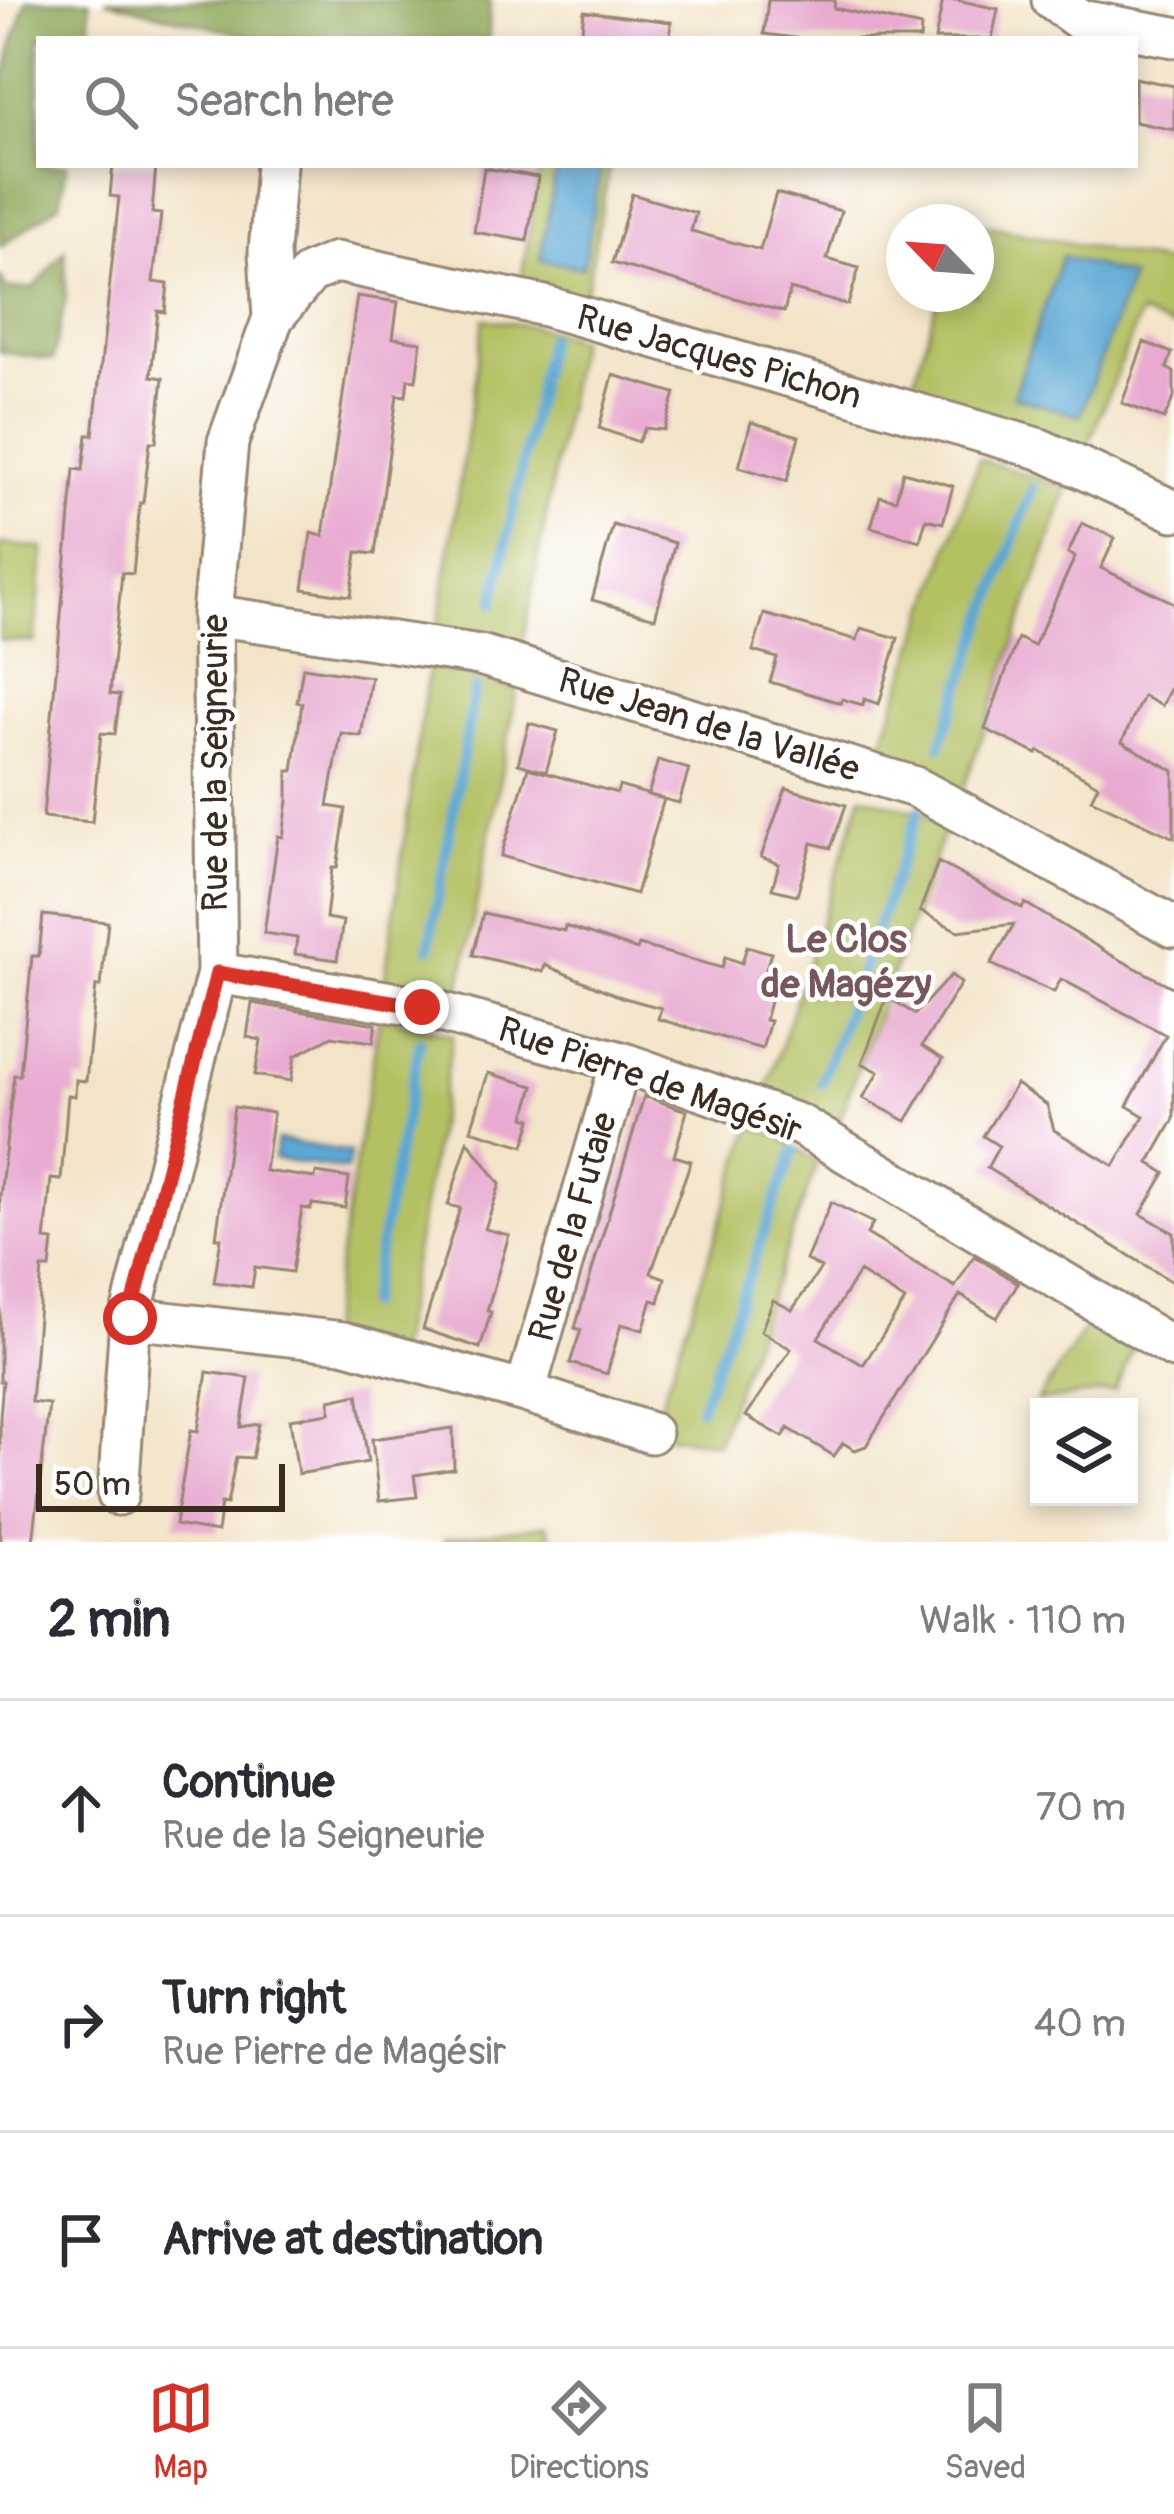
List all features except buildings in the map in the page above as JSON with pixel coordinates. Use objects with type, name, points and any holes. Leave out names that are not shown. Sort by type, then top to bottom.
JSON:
[{"type":"street","points":[[1052,0],[1080,20],[1174,37]]},
{"type":"street","points":[[273,318],[269,252],[276,168]]},
{"type":"street","name":"Rue Jacques Pichon","points":[[273,318],[310,273],[335,262],[545,306],[1040,449],[1174,511]]},
{"type":"street","name":"Rue de la Seigneurie","points":[[118,1495],[130,1318],[217,973],[212,615],[228,442],[273,318]]},
{"type":"street","name":"Rue Jean de la Vallée","points":[[212,615],[479,655],[915,787],[1174,927]]},
{"type":"street","name":"Rue Pierre de Magésir","points":[[217,973],[422,1007],[621,1062],[800,1125],[1174,1348]]},
{"type":"street","name":"Rue de la Futaie","points":[[525,1392],[621,1062]]},
{"type":"street","points":[[130,1318],[343,1342],[525,1392],[651,1433]]},
{"type":"green space","points":[[27,0],[90,0],[90,36],[36,36],[36,168],[66,168],[60,204],[0,247],[0,97]]},
{"type":"green space","points":[[105,0],[490,0],[489,36],[247,36]]},
{"type":"green space","points":[[540,168],[609,168],[584,302],[520,287]]},
{"type":"green space","points":[[994,227],[1174,265],[1174,328],[1140,314],[1084,456],[911,391],[934,312],[994,312]]},
{"type":"green space","points":[[65,250],[66,297],[53,360],[0,352],[0,275],[6,289],[34,288]]},
{"type":"green space","points":[[484,319],[537,327],[578,340],[521,653],[437,634]]},
{"type":"green space","points":[[979,459],[1068,488],[962,793],[877,758]]},
{"type":"green space","points":[[0,544],[44,548],[34,642],[0,640]]},
{"type":"green space","points":[[429,665],[517,689],[457,1005],[384,984]]},
{"type":"green space","points":[[862,795],[948,822],[835,1131],[765,1095]]},
{"type":"green space","points":[[380,1015],[453,1035],[398,1350],[327,1333]]},
{"type":"green space","points":[[752,1125],[780,1137],[817,1163],[717,1443],[651,1433]]},
{"type":"green space","points":[[1092,1318],[1135,1344],[1115,1391],[1039,1398]]},
{"type":"green space","points":[[547,1525],[553,1542],[444,1539]]},
{"type":"water","points":[[556,168],[601,168],[583,268],[540,260]]},
{"type":"water","points":[[1062,256],[1131,277],[1080,416],[1013,396]]},
{"type":"water","points":[[277,1140],[350,1152],[347,1170],[274,1159]]},
{"type":"waterway","points":[[494,603],[548,338]]},
{"type":"waterway","points":[[940,746],[1033,487]]},
{"type":"waterway","points":[[429,949],[475,687]]},
{"type":"waterway","points":[[821,1084],[919,810]]},
{"type":"waterway","points":[[368,1305],[420,1041]]},
{"type":"waterway","points":[[700,1409],[794,1150]]},
{"type":"district","name":"Le Clos de Magézy","points":[[846,962]]},
{"type":"route","points":[[130,1318],[217,973],[422,1007]]}]
